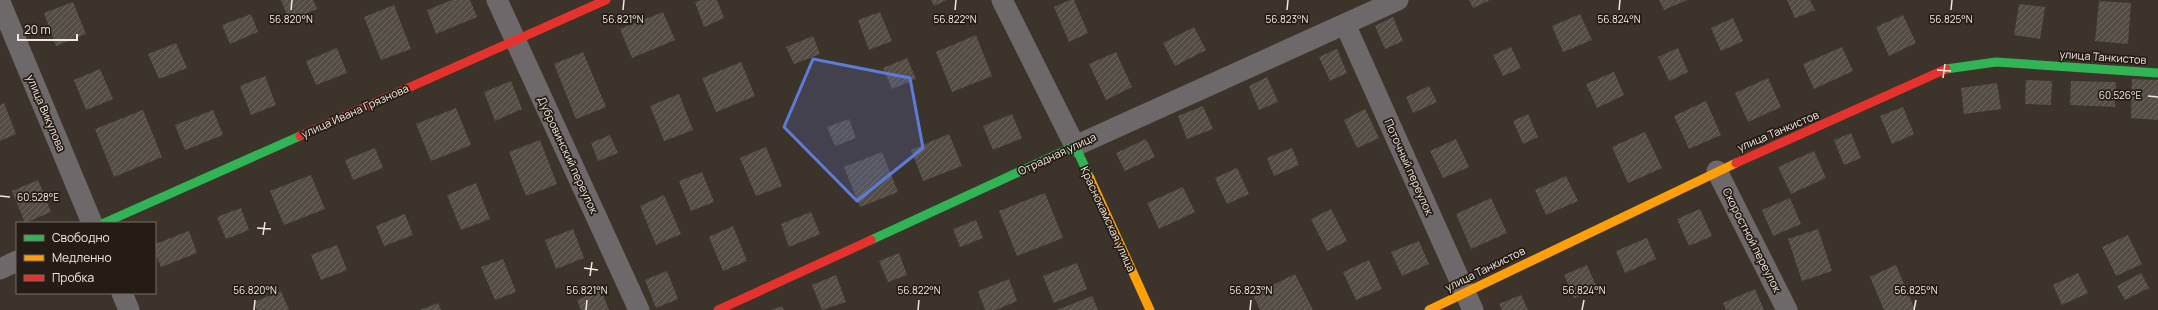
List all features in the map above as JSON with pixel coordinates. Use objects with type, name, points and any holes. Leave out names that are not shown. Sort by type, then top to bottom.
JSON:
[{"type":"street","name":"Дубровинский переулок","points":[[497,0],[639,310]]},
{"type":"street","name":"улица Ивана Грязнова","points":[[106,222],[515,39],[606,0]]},
{"type":"street","name":"Краснокамская улица","points":[[1002,0],[1075,146],[1150,310]]},
{"type":"street","name":"Отрадная улица","points":[[718,310],[1398,0]]},
{"type":"street","name":"улица Викулова","points":[[0,2],[92,222]]},
{"type":"street","name":"Поточный переулок","points":[[1345,24],[1469,301]]},
{"type":"street","name":"улица Танкистов","points":[[1429,310],[1469,301],[1717,171],[1890,96],[1950,67],[1996,62],[2158,73]]},
{"type":"street","name":"Скоростной переулок","points":[[1717,171],[1787,310]]},
{"type":"street","points":[[0,269],[16,261]]},
{"type":"street","points":[[122,294],[129,310]]},
{"type":"highlighted area","points":[[813,59],[910,78],[923,148],[857,201],[784,127]]},
{"type":"building","points":[[281,0],[313,0],[317,9],[289,21]]},
{"type":"building","points":[[452,0],[470,0],[477,17],[436,34],[427,10]]},
{"type":"building","points":[[701,0],[717,0],[724,18],[704,27],[695,2]]},
{"type":"building","points":[[931,0],[947,0],[934,6]]},
{"type":"building","points":[[1070,0],[1074,0],[1088,33],[1069,42],[1054,7]]},
{"type":"building","points":[[1469,0],[1490,0],[1473,8]]},
{"type":"building","points":[[1659,0],[1687,0],[1664,10]]},
{"type":"building","points":[[1787,0],[1810,0],[1815,10],[1795,18]]},
{"type":"building","points":[[2099,1],[2131,3],[2128,44],[2095,41]]},
{"type":"building","points":[[73,2],[86,34],[56,46],[44,13]]},
{"type":"building","points":[[2019,4],[2045,7],[2040,39],[2014,35]]},
{"type":"building","points":[[394,5],[411,49],[381,60],[364,17]]},
{"type":"building","points":[[663,12],[675,40],[632,58],[620,29]]},
{"type":"building","points":[[880,12],[892,41],[869,50],[858,20]]},
{"type":"building","points":[[251,14],[258,32],[230,44],[222,25]]},
{"type":"building","points":[[1580,14],[1592,40],[1563,52],[1552,26]]},
{"type":"building","points":[[1903,15],[1916,43],[1889,56],[1876,27]]},
{"type":"building","points":[[1393,17],[1403,41],[1385,49],[1375,26]]},
{"type":"building","points":[[1733,18],[1743,41],[1721,51],[1711,28]]},
{"type":"building","points":[[1194,27],[1206,50],[1175,66],[1163,43]]},
{"type":"building","points":[[976,35],[992,76],[952,92],[936,52]]},
{"type":"building","points":[[813,36],[820,54],[794,64],[786,47]]},
{"type":"building","points":[[176,43],[187,68],[159,79],[148,54]]},
{"type":"building","points":[[1511,47],[1521,68],[1503,76],[1493,55]]},
{"type":"building","points":[[1842,47],[1853,71],[1814,89],[1803,64]]},
{"type":"building","points":[[337,48],[347,73],[316,85],[306,61]]},
{"type":"building","points":[[1678,48],[1688,72],[1669,81],[1658,57]]},
{"type":"building","points":[[1337,49],[1347,73],[1330,81],[1319,57]]},
{"type":"building","points":[[583,52],[606,107],[576,119],[554,64]]},
{"type":"building","points":[[1116,52],[1132,87],[1106,100],[1089,64]]},
{"type":"building","points":[[907,58],[916,79],[892,89],[883,68]]},
{"type":"building","points":[[741,62],[755,96],[716,112],[702,78]]},
{"type":"building","points":[[100,69],[113,99],[86,110],[74,80]]},
{"type":"building","points":[[1614,72],[1624,95],[1597,108],[1586,84]]},
{"type":"building","points":[[265,76],[276,105],[251,115],[240,86]]},
{"type":"building","points":[[1267,77],[1278,102],[1259,110],[1249,86]]},
{"type":"building","points":[[1768,78],[1781,107],[1748,122],[1735,93]]},
{"type":"building","points":[[2132,79],[2158,80],[2158,120],[2131,118]]},
{"type":"building","points":[[2026,80],[2052,81],[2051,105],[2025,104]]},
{"type":"building","points":[[511,81],[522,109],[495,121],[484,92]]},
{"type":"building","points":[[2071,81],[2116,82],[2115,107],[2070,105]]},
{"type":"building","points":[[1997,83],[2001,109],[1964,114],[1961,88]]},
{"type":"building","points":[[1429,86],[1437,102],[1413,113],[1406,97]]},
{"type":"building","points":[[679,94],[693,130],[664,141],[650,106]]},
{"type":"building","points":[[1706,101],[1721,135],[1689,149],[1674,116]]},
{"type":"building","points":[[4,103],[16,134],[0,141],[0,105]]},
{"type":"building","points":[[1203,106],[1213,129],[1187,139],[1178,116]]},
{"type":"building","points":[[1903,107],[1914,134],[1892,144],[1880,116]]},
{"type":"building","points":[[456,108],[471,145],[431,161],[416,124]]},
{"type":"building","points":[[1365,109],[1379,138],[1357,148],[1344,120]]},
{"type":"building","points":[[143,110],[162,157],[114,177],[95,129]]},
{"type":"building","points":[[213,110],[223,135],[185,150],[175,125]]},
{"type":"building","points":[[1012,114],[1022,138],[993,150],[983,126]]},
{"type":"building","points":[[1528,114],[1538,137],[1523,144],[1513,121]]},
{"type":"building","points":[[849,119],[856,138],[835,146],[827,127]]},
{"type":"building","points":[[1645,132],[1662,168],[1628,183],[1612,147]]},
{"type":"building","points":[[1851,133],[1861,158],[1844,165],[1834,140]]},
{"type":"building","points":[[949,134],[962,166],[923,181],[911,150]]},
{"type":"building","points":[[610,135],[618,153],[598,161],[591,143]]},
{"type":"building","points":[[1146,139],[1155,157],[1125,171],[1116,153]]},
{"type":"building","points":[[1456,139],[1469,167],[1443,178],[1430,151]]},
{"type":"building","points":[[540,140],[557,184],[526,196],[509,152]]},
{"type":"building","points":[[766,147],[782,186],[756,196],[740,158]]},
{"type":"building","points":[[375,148],[383,168],[353,180],[345,160]]},
{"type":"building","points":[[1292,148],[1299,165],[1274,176],[1267,158]]},
{"type":"building","points":[[1814,151],[1826,178],[1791,194],[1778,167]]},
{"type":"building","points":[[882,152],[898,192],[860,207],[844,167]]},
{"type":"building","points":[[1237,168],[1249,194],[1227,204],[1215,178]]},
{"type":"building","points":[[702,172],[714,202],[691,211],[679,181]]},
{"type":"building","points":[[311,175],[325,209],[284,225],[270,191]]},
{"type":"building","points":[[1566,176],[1578,201],[1546,215],[1535,190]]},
{"type":"building","points":[[38,180],[51,212],[25,222],[12,191]]},
{"type":"building","points":[[476,183],[490,219],[461,230],[447,195]]},
{"type":"building","points":[[1183,187],[1195,212],[1159,229],[1147,203]]},
{"type":"building","points":[[1045,193],[1063,238],[1017,256],[999,211]]},
{"type":"building","points":[[664,195],[681,234],[656,245],[640,206]]},
{"type":"building","points":[[1491,198],[1507,233],[1471,249],[1456,214]]},
{"type":"building","points":[[1790,198],[1801,224],[1773,236],[1762,210]]},
{"type":"building","points":[[241,208],[249,230],[226,239],[217,217]]},
{"type":"building","points":[[1331,209],[1347,241],[1327,251],[1311,219]]},
{"type":"building","points":[[1700,209],[1712,236],[1689,246],[1677,219]]},
{"type":"building","points":[[811,212],[820,234],[789,247],[781,224]]},
{"type":"building","points":[[405,214],[413,235],[384,246],[376,226]]},
{"type":"building","points":[[976,220],[983,238],[960,247],[953,229]]},
{"type":"building","points":[[733,226],[747,261],[723,271],[709,237]]},
{"type":"building","points":[[573,229],[584,258],[556,269],[545,240]]},
{"type":"building","points":[[1818,229],[1832,271],[1802,281],[1788,239]]},
{"type":"building","points":[[189,231],[197,253],[161,267],[156,254],[156,244]]},
{"type":"building","points":[[2128,235],[2142,264],[2116,276],[2102,247]]},
{"type":"building","points":[[1647,238],[1656,259],[1625,273],[1616,251]]},
{"type":"building","points":[[1419,241],[1429,264],[1402,276],[1391,252]]},
{"type":"building","points":[[337,245],[347,270],[321,280],[311,255]]},
{"type":"building","points":[[899,253],[907,275],[888,282],[879,261]]},
{"type":"building","points":[[503,259],[516,292],[495,300],[481,267]]},
{"type":"building","points":[[1369,260],[1382,289],[1356,300],[1343,272]]},
{"type":"building","points":[[1077,263],[1087,289],[1054,303],[1043,276]]},
{"type":"building","points":[[1587,265],[1597,288],[1574,298],[1564,275]]},
{"type":"building","points":[[1896,265],[1915,310],[1884,310],[1870,277]]},
{"type":"building","points":[[667,271],[678,299],[656,308],[645,280]]},
{"type":"building","points":[[2078,273],[2088,293],[2062,305],[2053,285]]},
{"type":"building","points":[[2141,273],[2149,288],[2125,300],[2117,286]]},
{"type":"building","points":[[1295,274],[1313,310],[1260,310],[1253,295]]},
{"type":"building","points":[[836,275],[846,302],[822,310],[812,285]]},
{"type":"building","points":[[1009,279],[1017,301],[996,310],[985,310],[978,291]]},
{"type":"building","points":[[1755,289],[1764,310],[1726,310],[1723,303]]},
{"type":"building","points":[[601,290],[609,310],[581,310],[577,300]]},
{"type":"building","points":[[281,291],[289,310],[257,310],[254,302]]},
{"type":"building","points":[[1521,295],[1528,310],[1502,310],[1499,304]]},
{"type":"building","points":[[1092,296],[1098,310],[1057,310]]},
{"type":"building","points":[[438,303],[441,310],[420,310]]},
{"type":"building","points":[[782,306],[784,310],[771,310]]},
{"type":"traffic: fast","points":[[1946,69],[1996,62],[2158,73]]},
{"type":"traffic: fast","points":[[106,222],[300,136]]},
{"type":"traffic: fast","points":[[871,240],[1075,146],[1090,178]]},
{"type":"traffic: slow","points":[[1429,310],[1736,163]]},
{"type":"traffic: slow","points":[[1090,178],[1150,310]]},
{"type":"traffic: jam","points":[[300,136],[606,0]]},
{"type":"traffic: jam","points":[[1736,163],[1946,69]]},
{"type":"traffic: jam","points":[[718,310],[871,240]]}]
